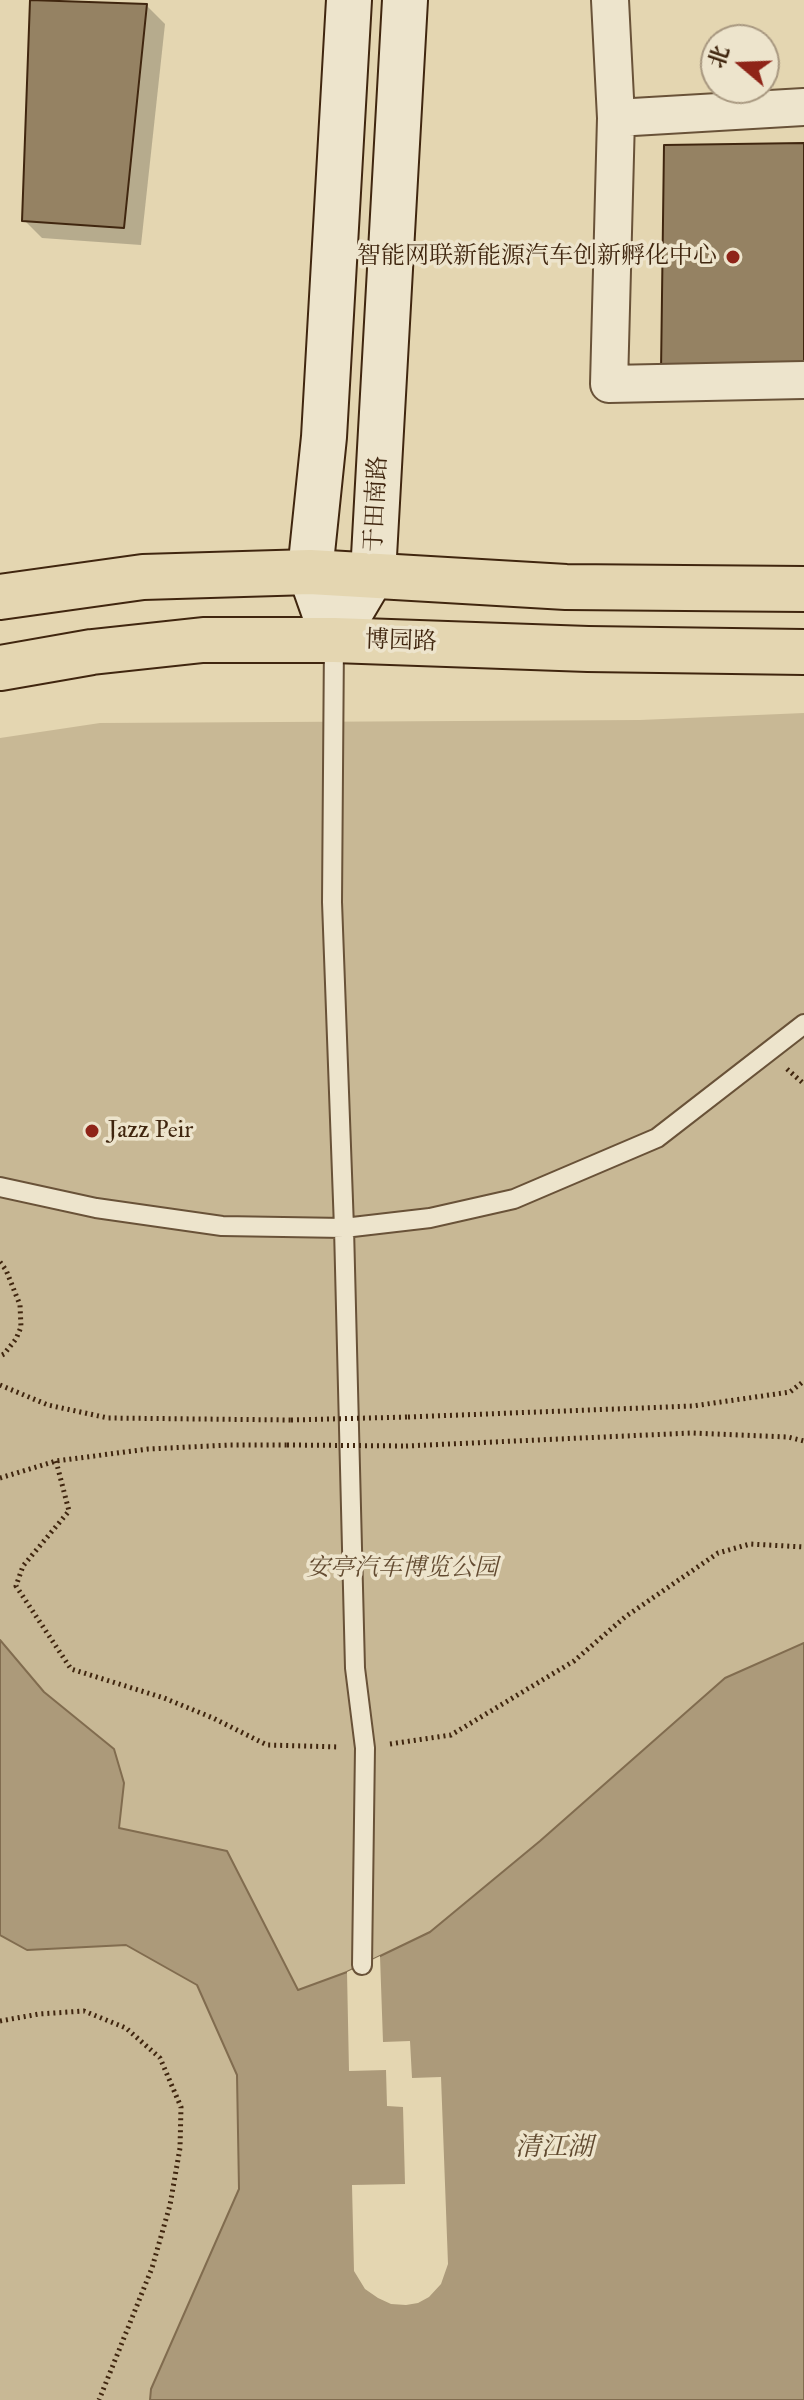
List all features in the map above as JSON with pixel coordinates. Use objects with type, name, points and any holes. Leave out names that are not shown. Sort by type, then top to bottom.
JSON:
[{"type":"main road","points":[[0,597],[143,577],[310,572],[566,587],[804,589]]},
{"type":"main road","name":"博园路","points":[[0,668],[92,652],[203,640],[334,640],[588,649],[804,652]]},
{"type":"street","points":[[334,640],[310,572],[324,437],[349,0]]},
{"type":"street","name":"于田南路","points":[[334,640],[373,574],[405,0]]},
{"type":"street","points":[[610,0],[616,118],[609,384],[804,380]]},
{"type":"street","points":[[616,118],[804,107]]},
{"type":"lane","points":[[334,640],[332,902],[355,1668],[365,1748],[362,1965]]},
{"type":"lane","points":[[0,1187],[96,1208],[222,1226],[344,1228],[430,1218],[514,1199],[657,1138],[804,1024]]},
{"type":"path","points":[[0,1262],[20,1305],[21,1327],[16,1339],[0,1356]]},
{"type":"path","points":[[0,1385],[48,1405],[108,1418],[291,1420],[693,1406],[790,1392],[804,1381]]},
{"type":"path","points":[[0,1478],[56,1461],[148,1449],[230,1445],[406,1446],[691,1433],[788,1437],[804,1441]]},
{"type":"path","points":[[56,1461],[69,1511],[23,1566],[16,1586],[71,1669],[164,1698],[267,1745],[365,1748],[451,1735],[574,1661],[625,1617],[718,1553],[750,1544],[804,1547]]},
{"type":"path","points":[[0,2021],[84,2011],[126,2028],[160,2058],[181,2107],[180,2148],[170,2205],[152,2268],[99,2400]]},
{"type":"green space","name":"安亭汽车博览公园","points":[[804,713],[804,2400],[0,2400],[0,738],[100,723],[640,720]]},
{"type":"water","name":"清江湖","points":[[0,1640],[44,1692],[114,1749],[124,1783],[119,1828],[227,1851],[298,1990],[347,1972],[430,1932],[540,1841],[725,1678],[804,1643],[804,2400],[150,2400],[151,2389],[239,2189],[237,2075],[197,1985],[126,1945],[27,1950],[0,1935]]},
{"type":"pier","points":[[380,1956],[383,2042],[410,2041],[412,2078],[441,2077],[448,2264],[441,2284],[429,2297],[406,2305],[391,2304],[378,2298],[365,2289],[354,2271],[352,2185],[405,2184],[403,2107],[387,2106],[386,2070],[349,2071],[347,1972]]},
{"type":"building","points":[[30,0],[147,4],[124,228],[22,221]]},
{"type":"building","name":"智能网联新能源汽车创新孵化中心","points":[[804,143],[804,368],[661,371],[664,145]]},
{"type":"place","name":"智能网联新能源汽车创新孵化中心","points":[[733,257]]},
{"type":"place","name":"Jazz Peir","points":[[92,1131]]}]
